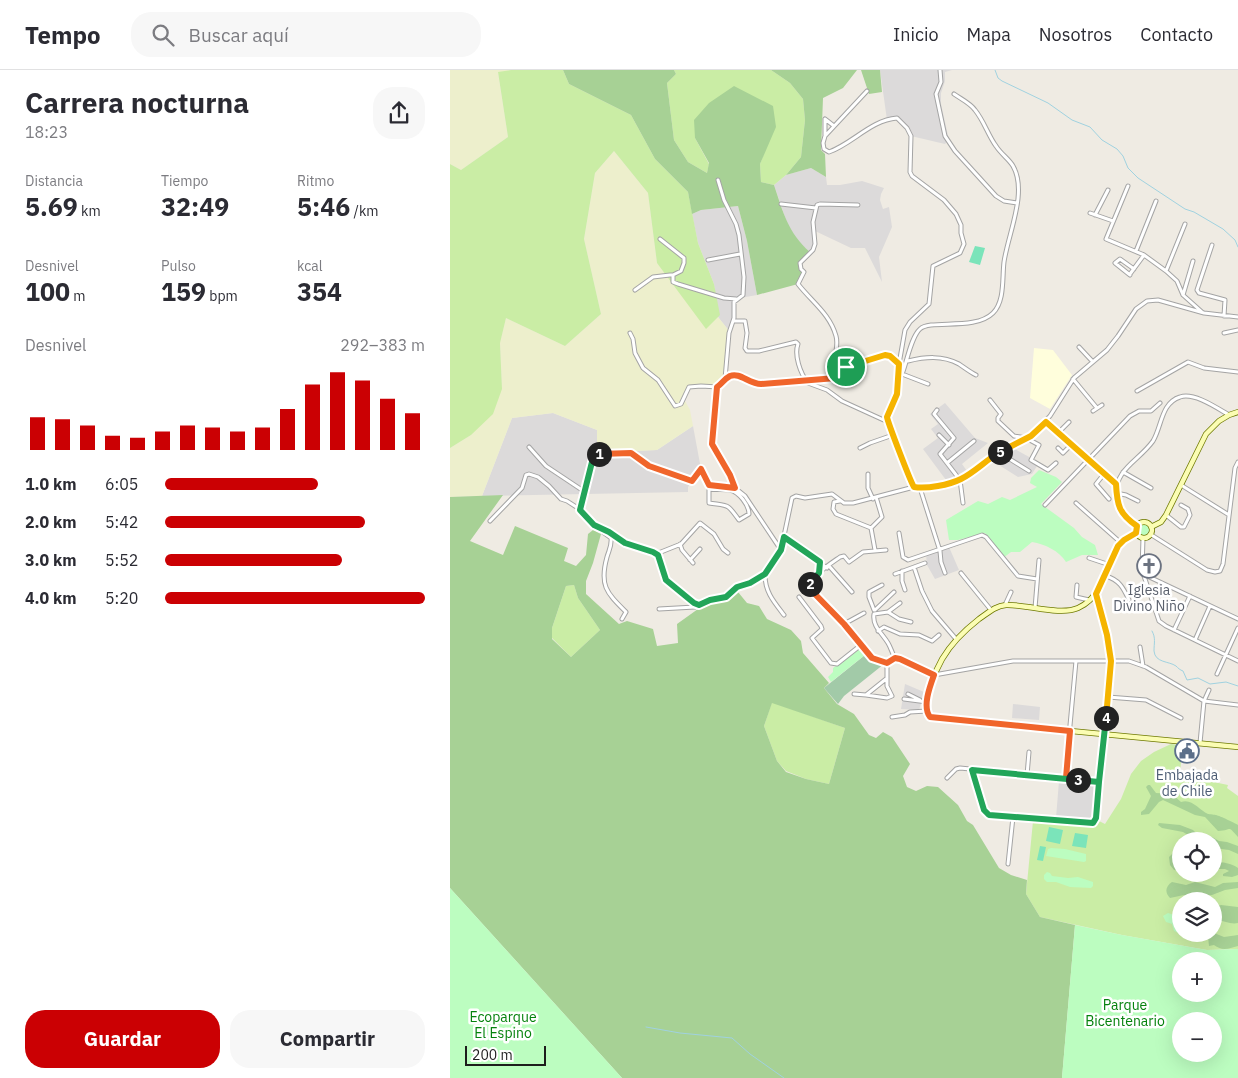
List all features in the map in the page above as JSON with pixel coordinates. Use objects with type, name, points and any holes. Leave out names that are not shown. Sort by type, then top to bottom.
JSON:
[{"type":"street","points":[[940,70],[940,82],[936,94],[946,138],[955,151],[996,196],[1004,201],[1017,204]]},
{"type":"street","points":[[825,136],[867,91]]},
{"type":"street","points":[[914,487],[888,422],[887,414],[897,394],[901,375],[908,361],[916,335],[925,326],[976,322],[994,313],[1000,302],[1004,262],[1019,195],[1019,180],[1012,164],[996,146],[975,109],[954,94]]},
{"type":"street","points":[[834,126],[825,119],[823,147],[825,152],[836,149],[854,136],[884,121],[897,118],[908,128],[911,136],[910,172],[912,176],[944,200],[956,214],[961,225],[964,248],[953,258],[933,266],[929,304],[910,322],[905,330],[899,364],[901,375]]},
{"type":"street","points":[[672,275],[673,282],[724,298],[736,299],[743,295],[744,288],[736,224],[724,200],[718,180]]},
{"type":"street","points":[[1128,186],[1106,238],[1144,255],[1166,271],[1177,281],[1183,296],[1204,313]]},
{"type":"street","points":[[1095,215],[1108,190]]},
{"type":"street","points":[[1136,251],[1156,201]]},
{"type":"street","points":[[781,204],[816,208]]},
{"type":"street","points":[[858,205],[817,205],[813,222],[815,244],[813,250],[800,264],[804,272],[798,284],[825,313],[837,338],[836,359],[839,363],[846,367],[885,355],[890,356],[899,364]]},
{"type":"street","points":[[1090,214],[1113,221]]},
{"type":"street","points":[[1166,271],[1185,224]]},
{"type":"street","points":[[635,290],[653,277],[672,275],[681,271],[684,258],[660,239]]},
{"type":"street","points":[[1212,245],[1197,290],[1199,293],[1225,300],[1224,316]]},
{"type":"street","points":[[708,260],[740,254]]},
{"type":"street","points":[[1134,269],[1120,258],[1115,263],[1130,274],[1134,269],[1144,255]]},
{"type":"street","points":[[1183,296],[1193,260]]},
{"type":"street","points":[[725,380],[734,302],[736,299]]},
{"type":"street","points":[[659,609],[695,607],[710,600],[726,597],[737,587],[765,575],[781,550],[792,498],[796,496],[813,498],[832,494],[844,503],[852,503],[914,487],[920,488],[960,480],[988,458],[1026,438],[1046,422],[1074,379],[1107,350],[1136,309],[1147,301],[1158,300],[1204,313],[1238,317]]},
{"type":"street","points":[[733,320],[746,321],[745,348],[747,351],[758,351],[798,342],[796,356],[805,379],[812,386],[827,390],[842,401],[888,422]]},
{"type":"street","points":[[1224,333],[1238,330]]},
{"type":"street","points":[[630,333],[635,353],[643,368],[658,380],[674,406],[681,404],[689,387],[717,387]]},
{"type":"street","points":[[1079,346],[1093,362]]},
{"type":"street","points":[[908,361],[932,357],[938,358],[957,363],[976,375]]},
{"type":"street","points":[[1137,391],[1188,362],[1204,368],[1238,372]]},
{"type":"street","points":[[781,550],[735,488],[730,475],[712,444],[717,387],[732,375],[744,378],[754,384],[842,376],[846,367]]},
{"type":"street","points":[[901,375],[928,384]]},
{"type":"street","points":[[1074,379],[1097,408]]},
{"type":"street","points":[[1137,526],[1122,512],[1117,502],[1116,484],[1123,472],[1152,442],[1158,432],[1167,406],[1176,398],[1184,396],[1195,397],[1229,415]]},
{"type":"street","points":[[990,400],[1000,411],[1001,414],[998,421],[1014,436],[1026,438],[1038,445],[1031,460],[1048,470],[1056,463]]},
{"type":"street","points":[[1045,505],[1130,416],[1139,411],[1151,411],[1160,403]]},
{"type":"street","points":[[1093,411],[1102,405]]},
{"type":"street","points":[[938,410],[934,414],[954,438],[940,454],[960,480],[962,503]]},
{"type":"street","points":[[1151,527],[1161,522],[1166,515],[1206,434],[1219,421],[1238,412]]},
{"type":"street","points":[[1046,422],[1116,484]]},
{"type":"street","points":[[1058,433],[1069,422]]},
{"type":"street","points":[[860,448],[893,435]]},
{"type":"street","points":[[939,435],[949,445]]},
{"type":"street","points":[[947,463],[974,441]]},
{"type":"street","points":[[1058,448],[1063,453],[1071,445]]},
{"type":"street","points":[[529,447],[546,466],[585,492]]},
{"type":"street","points":[[580,510],[594,454],[631,453],[649,466],[692,481],[701,469],[709,485],[735,488]]},
{"type":"street","points":[[999,453],[1029,470]]},
{"type":"street","points":[[1150,534],[1207,570],[1217,572],[1221,569],[1235,468],[1238,462]]},
{"type":"street","points":[[1123,472],[1151,488]]},
{"type":"street","points":[[868,474],[868,488],[882,517],[871,528]]},
{"type":"street","points":[[1104,474],[1096,484],[1110,498]]},
{"type":"street","points":[[490,521],[522,488],[526,475],[538,477],[561,499],[580,510],[589,521],[625,543],[656,554],[661,561],[666,580],[689,600],[699,605]]},
{"type":"street","points":[[1180,484],[1229,515]]},
{"type":"street","points":[[920,488],[940,549],[941,562],[945,573]]},
{"type":"street","points":[[710,489],[732,490],[744,498],[750,513],[739,520],[733,510],[727,505],[709,502],[710,489]]},
{"type":"street","points":[[1116,493],[1126,495],[1138,502]]},
{"type":"street","points":[[840,501],[834,502],[833,509],[836,514],[871,528]]},
{"type":"street","points":[[1076,503],[1120,542]]},
{"type":"street","points":[[1166,515],[1181,527],[1184,527],[1190,515],[1188,509],[1180,505]]},
{"type":"street","points":[[1136,533],[1137,526],[1143,522],[1148,523],[1151,527]]},
{"type":"street","points":[[656,554],[685,541],[700,523],[714,534],[723,549],[728,553]]},
{"type":"street","points":[[1150,534],[1151,527]]},
{"type":"street","points":[[601,528],[600,530],[611,538],[612,545],[607,556],[604,571],[606,591],[626,612],[622,619]]},
{"type":"street","points":[[871,528],[875,550]]},
{"type":"street","points":[[899,533],[904,559],[908,560],[982,535],[986,537],[1018,576],[1037,579]]},
{"type":"street","points":[[928,713],[927,702],[934,675],[946,651],[956,639],[991,610],[1004,605],[1070,611],[1078,608],[1096,594],[1120,542],[1136,533]]},
{"type":"street","points":[[1136,533],[1143,538]]},
{"type":"street","points":[[1143,538],[1150,534]]},
{"type":"street","points":[[784,537],[828,567],[852,592]]},
{"type":"street","points":[[1143,538],[1143,574],[1159,621],[1238,661]]},
{"type":"street","points":[[680,544],[682,550],[692,562],[700,548]]},
{"type":"street","points":[[886,550],[863,552],[849,562],[844,556],[840,557],[819,573],[811,582],[811,590],[844,624],[872,658],[887,663]]},
{"type":"street","points":[[1089,558],[1110,565]]},
{"type":"street","points":[[1035,608],[1039,560]]},
{"type":"street","points":[[819,573],[820,562]]},
{"type":"street","points":[[895,574],[925,563]]},
{"type":"street","points":[[914,567],[922,591],[932,610],[956,639]]},
{"type":"street","points":[[902,571],[902,581],[905,590]]},
{"type":"street","points":[[961,573],[991,610]]},
{"type":"street","points":[[1143,574],[1238,619]]},
{"type":"street","points":[[765,575],[767,592],[784,615]]},
{"type":"street","points":[[1105,575],[1119,582],[1129,600]]},
{"type":"street","points":[[1077,584],[1076,597],[1089,600]]},
{"type":"street","points":[[875,612],[869,598],[869,592],[882,585]]},
{"type":"street","points":[[894,592],[875,612],[873,619],[878,631],[889,645],[895,658]]},
{"type":"street","points":[[1004,605],[1011,592]]},
{"type":"street","points":[[972,770],[986,813],[991,816],[1090,824],[1094,822],[1096,818],[1111,661],[1107,635],[1096,594]]},
{"type":"street","points":[[1174,630],[1190,596]]},
{"type":"street","points":[[799,597],[822,626],[820,632],[812,638],[831,663],[837,664],[861,645]]},
{"type":"street","points":[[888,612],[900,604]]},
{"type":"street","points":[[1195,640],[1210,606]]},
{"type":"street","points":[[875,612],[888,612],[899,619],[911,622]]},
{"type":"street","points":[[844,624],[864,613]]},
{"type":"street","points":[[878,631],[884,626],[900,634],[919,635],[932,641],[939,635]]},
{"type":"street","points":[[1217,674],[1238,628]]},
{"type":"street","points":[[1140,647],[1143,666]]},
{"type":"street","points":[[887,663],[895,658],[900,659],[934,675],[1007,662],[1129,662],[1143,666],[1204,701],[1238,705]]},
{"type":"street","points":[[1066,778],[1076,661]]},
{"type":"street","points":[[854,694],[890,698],[892,694],[886,680],[887,663]]},
{"type":"street","points":[[866,695],[886,680]]},
{"type":"street","points":[[1200,742],[1204,701],[1209,690]]},
{"type":"street","points":[[908,694],[921,701]]},
{"type":"street","points":[[1108,697],[1146,700],[1181,718]]},
{"type":"street","points":[[904,699],[927,702]]},
{"type":"street","points":[[892,717],[905,715],[910,712],[928,713],[934,718],[1238,745]]},
{"type":"street","points":[[1027,775],[1029,752]]},
{"type":"street","points":[[947,778],[957,768],[1099,782]]},
{"type":"street","points":[[1008,864],[1013,817]]},
{"type":"shaded area","points":[[450,70],[511,70],[498,73],[508,137],[461,170],[450,164]]},
{"type":"shaded area","points":[[880,70],[952,70],[945,72],[945,81],[941,93],[941,104],[949,140],[945,144],[911,136],[907,128],[897,118],[887,120]]},
{"type":"shaded area","points":[[614,151],[648,193],[657,263],[718,317],[730,332],[725,379],[718,387],[689,387],[684,399],[690,410],[693,426],[657,450],[597,453],[597,430],[553,413],[512,418],[482,496],[450,497],[450,448],[471,435],[502,389],[500,342],[506,318],[565,346],[601,314],[584,239],[595,173]]},
{"type":"shaded area","points":[[811,168],[826,177],[827,185],[862,181],[884,188],[880,200],[883,209],[889,207],[892,227],[879,257],[882,282],[865,248],[851,248],[813,230],[815,244],[810,252],[799,243],[788,226],[774,185],[786,175]]},
{"type":"shaded area","points":[[738,206],[757,295],[740,298],[734,302],[734,318],[730,332],[718,317],[714,284],[698,243],[692,214],[701,210]]},
{"type":"shaded area","points":[[1034,348],[1053,350],[1072,375],[1050,409],[1030,398]]},
{"type":"shaded area","points":[[945,403],[975,438],[988,443],[962,464],[967,471],[961,477],[946,480],[923,449],[938,438],[931,429],[938,424],[930,414]]},
{"type":"shaded area","points":[[553,413],[597,430],[597,452],[657,450],[693,426],[701,469],[688,487],[688,492],[482,496],[512,418]]},
{"type":"shaded area","points":[[1013,448],[1031,458],[1029,462],[1037,466],[1032,474],[1018,477],[991,460]]},
{"type":"shaded area","points":[[949,547],[959,570],[935,579],[927,565],[926,554]]},
{"type":"shaded area","points":[[865,655],[872,660],[884,664],[844,696],[838,704],[824,688]]},
{"type":"shaded area","points":[[905,684],[924,692],[919,710],[901,709]]},
{"type":"shaded area","points":[[1013,704],[1040,707],[1039,720],[1012,718]]},
{"type":"shaded area","points":[[1059,781],[1097,785],[1093,821],[1056,818]]},
{"type":"green space","points":[[511,70],[563,70],[569,84],[631,115],[655,159],[688,192],[698,243],[714,284],[720,315],[706,329],[657,263],[648,193],[614,151],[595,173],[584,239],[601,314],[565,346],[506,318],[500,343],[502,389],[493,414],[471,435],[450,448],[450,164],[461,170],[508,137],[498,72]]},
{"type":"green space","points":[[563,70],[674,70],[676,74],[667,83],[674,140],[688,162],[707,173],[709,163],[695,138],[694,120],[709,103],[734,86],[773,106],[776,127],[760,164],[761,182],[774,185],[791,230],[810,252],[800,263],[804,272],[798,284],[757,295],[738,206],[701,210],[692,214],[688,192],[655,159],[631,115],[569,84]]},
{"type":"green space","points":[[674,70],[771,70],[790,83],[803,99],[805,120],[801,157],[786,175],[774,185],[761,182],[760,164],[766,148],[695,138],[709,164],[707,173],[688,162],[674,140],[667,83],[676,74]]},
{"type":"green space","points":[[771,70],[857,70],[843,88],[823,98],[821,150],[825,154],[826,177],[811,168],[786,175],[801,157],[805,120],[803,99],[790,83]]},
{"type":"green space","points":[[861,70],[880,70],[882,92],[869,94]]},
{"type":"green space","points":[[975,246],[985,248],[980,265],[969,262]]},
{"type":"green space","points":[[1039,470],[1056,477],[1062,482],[1041,504],[1095,545],[1098,555],[1082,555],[1066,562],[1051,549],[1042,544],[1032,542],[1020,552],[1011,552],[1003,558],[985,533],[958,540],[949,540],[946,520],[978,501],[988,504],[1002,497],[1010,500],[1037,487],[1030,483],[1031,478]]},
{"type":"green space","points":[[503,495],[470,541],[503,555],[515,526],[568,548],[564,561],[576,566],[586,555],[588,534],[593,530],[601,534],[586,581],[586,594],[619,624],[627,621],[653,629],[657,646],[678,643],[677,624],[698,609],[738,592],[747,603],[759,606],[767,619],[791,630],[801,641],[803,653],[829,683],[824,688],[837,704],[854,714],[869,735],[876,738],[883,732],[892,737],[910,764],[903,776],[907,787],[916,791],[927,786],[938,787],[958,805],[967,821],[973,825],[999,868],[1011,875],[1027,880],[1026,894],[1040,917],[1075,925],[1062,1078],[622,1078],[450,888],[450,497]],"holes":[[[574,585],[578,598],[600,630],[571,657],[552,639],[552,628],[566,586]],[[772,703],[845,728],[829,784],[786,772],[777,761],[764,726]]]},
{"type":"green space","points":[[1142,524],[1146,524],[1150,530],[1146,536],[1142,536],[1138,532],[1138,528]]},
{"type":"green space","points":[[574,585],[578,598],[600,630],[571,657],[552,638],[552,628],[566,586]]},
{"type":"green space","points":[[860,649],[865,655],[831,682],[828,677],[833,672],[833,668]]},
{"type":"green space","points":[[772,702],[845,728],[829,784],[806,779],[786,771],[777,761],[764,726]]},
{"type":"green space","points":[[1171,744],[1187,746],[1182,748],[1180,775],[1228,785],[1227,788],[1238,796],[1238,949],[1207,950],[1122,935],[1040,917],[1026,894],[1033,821],[1095,827],[1099,821],[1105,824],[1121,799],[1131,774],[1141,761]]},
{"type":"green space","points":[[1148,785],[1156,793],[1172,794],[1181,802],[1189,802],[1208,814],[1218,816],[1238,825],[1238,837],[1230,829],[1218,831],[1205,817],[1195,815],[1163,800],[1149,814],[1141,815],[1151,796],[1146,787]]},
{"type":"green space","points":[[1159,823],[1180,825],[1195,832],[1183,832],[1162,828],[1158,825]]},
{"type":"green space","points":[[1049,827],[1063,830],[1060,844],[1046,841]]},
{"type":"green space","points":[[1075,833],[1088,835],[1086,848],[1072,846]]},
{"type":"green space","points":[[1222,841],[1238,846],[1238,854],[1222,849]]},
{"type":"green space","points":[[1040,846],[1046,847],[1043,861],[1037,860]]},
{"type":"green space","points":[[1048,849],[1086,854],[1086,861],[1046,856]]},
{"type":"green space","points":[[1172,854],[1172,868],[1170,865],[1169,857]]},
{"type":"green space","points":[[1222,863],[1238,868],[1238,875],[1232,877],[1223,876],[1223,874],[1229,871],[1222,869]]},
{"type":"green space","points":[[1047,872],[1052,876],[1078,877],[1093,882],[1093,886],[1091,888],[1070,887],[1056,882],[1047,882],[1044,879],[1044,875]]},
{"type":"green space","points":[[1172,882],[1186,885],[1195,882],[1215,887],[1223,883],[1238,882],[1238,888],[1220,892],[1172,892],[1172,898],[1170,898],[1166,889]]},
{"type":"green space","name":"Ecoparque El Espino","points":[[450,888],[622,1078],[450,1078]]},
{"type":"green space","points":[[1222,905],[1238,907],[1238,923],[1222,921]]},
{"type":"green space","points":[[1168,913],[1172,914],[1172,924],[1166,922],[1163,916]]},
{"type":"green space","name":"Parque Bicentenario","points":[[1075,925],[1207,950],[1238,949],[1238,1078],[1062,1078]]},
{"type":"green space","points":[[1238,935],[1238,946],[1225,949],[1214,945],[1209,946],[1209,942],[1222,942],[1222,936]]},
{"type":"waterway","points":[[995,70],[998,78],[1002,81],[1048,103],[1072,120],[1090,127],[1102,140],[1117,149],[1123,156],[1128,168],[1138,178],[1185,209],[1194,212],[1223,229],[1235,240],[1238,247]]},
{"type":"waterway","points":[[1152,631],[1154,651],[1157,658],[1173,664],[1183,671],[1187,680],[1198,678],[1210,684],[1226,682],[1238,686]]},
{"type":"waterway","points":[[646,1027],[680,1033],[732,1038],[750,1054],[784,1078]]},
{"type":"place","name":"Iglesia Divino Niño","points":[[1149,566]]},
{"type":"place","name":"Embajada de Chile","points":[[1187,751]]},
{"type":"route","points":[[846,367],[842,376],[836,378],[761,384],[754,384],[744,378],[732,375],[717,387],[712,444],[730,475],[735,488],[709,485],[701,469],[692,481],[649,466],[631,453],[594,454],[580,510],[594,525],[618,537],[625,543],[658,555],[666,580],[670,585],[699,605],[710,600],[726,597],[737,587],[750,583],[765,574],[777,558],[784,537],[820,562],[819,573],[811,582],[811,590],[844,624],[872,658],[887,663],[895,658],[900,659],[934,675],[927,702],[927,711],[930,717],[1070,731],[1066,778],[1099,782],[1096,820],[1094,822],[1090,824],[991,816],[984,810],[972,770],[1099,782],[1111,661],[1107,635],[1096,594],[1120,542],[1136,533],[1137,526],[1124,515],[1120,508],[1116,499],[1116,484],[1046,422],[1031,436],[988,458],[960,480],[936,486],[914,487],[887,417],[897,394],[899,364],[890,356],[885,355],[846,367]]}]
